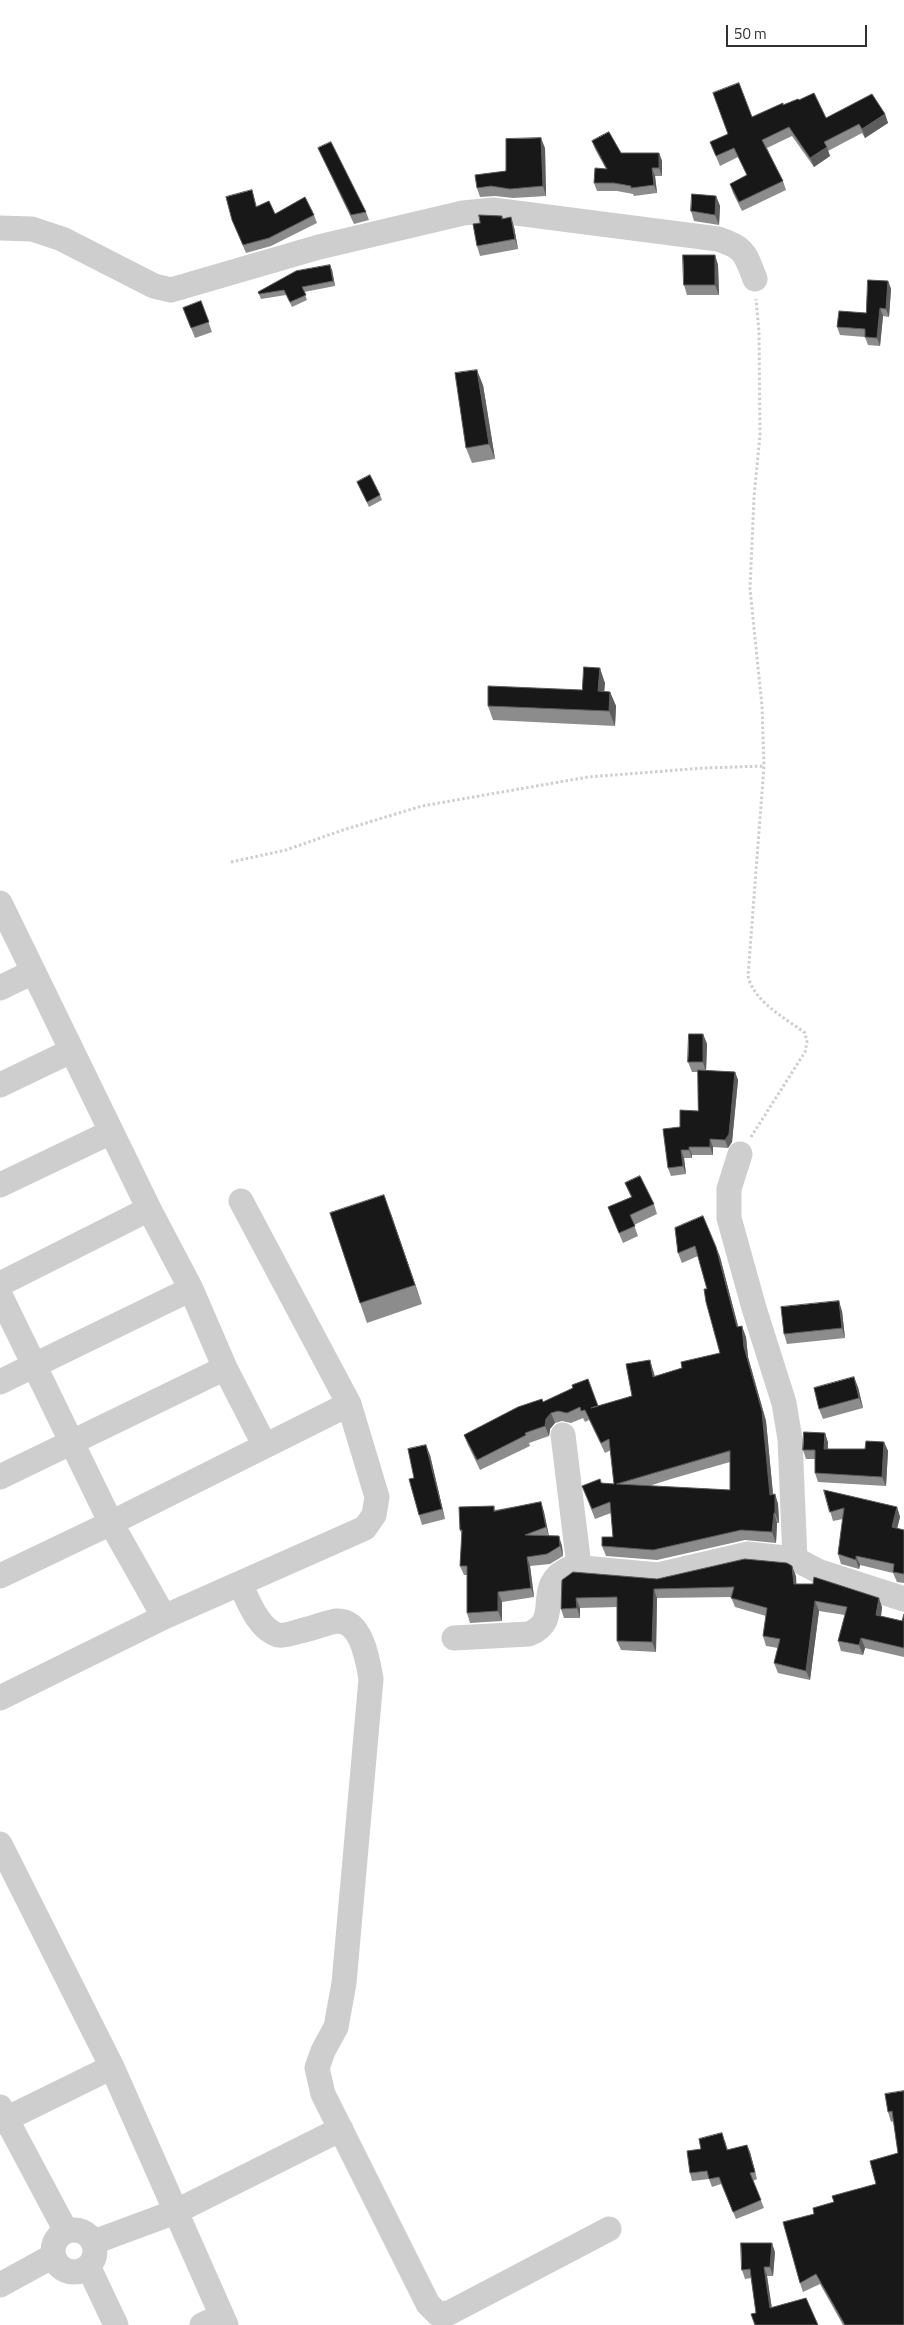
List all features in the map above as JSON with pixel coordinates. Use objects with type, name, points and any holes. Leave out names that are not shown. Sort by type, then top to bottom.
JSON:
[{"type":"street","points":[[0,228],[32,230],[62,239],[154,286],[171,290],[319,247],[463,213],[493,210],[718,239],[732,244],[743,251],[755,279]]},
{"type":"street","points":[[0,903],[149,1209],[191,1289],[225,1368],[265,1446]]},
{"type":"street","points":[[0,988],[33,972]]},
{"type":"street","points":[[0,1085],[71,1051]]},
{"type":"street","points":[[0,1185],[111,1132]]},
{"type":"street","points":[[740,1154],[729,1189],[730,1218],[754,1308],[784,1403],[790,1438],[795,1559]]},
{"type":"street","points":[[0,1698],[164,1617],[365,1528],[374,1515],[377,1497],[349,1404],[241,1201]]},
{"type":"street","points":[[0,1284],[149,1209]]},
{"type":"street","points":[[0,1382],[191,1289]]},
{"type":"street","points":[[0,1295],[110,1523],[164,1617]]},
{"type":"street","points":[[0,1477],[225,1368]]},
{"type":"street","points":[[0,1576],[349,1404]]},
{"type":"street","points":[[564,1435],[578,1566]]},
{"type":"street","points":[[454,1638],[529,1634],[538,1630],[547,1617],[549,1587],[554,1578],[562,1571],[578,1566],[658,1575],[748,1554],[795,1559],[820,1572],[904,1599]]},
{"type":"street","points":[[240,1584],[254,1613],[267,1628],[278,1635],[293,1633],[337,1621],[348,1623],[362,1641],[368,1660],[370,1679],[344,1984],[336,2027],[323,2051],[317,2068],[323,2094],[428,2304],[438,2314],[449,2313],[610,2229]]},
{"type":"street","points":[[0,1844],[112,2067],[175,2212],[216,2322]]},
{"type":"street","points":[[66,2231],[2,2116],[112,2067]]},
{"type":"street","points":[[94,2242],[175,2212],[341,2129]]},
{"type":"street","points":[[66,2231],[82,2231],[94,2242],[96,2256],[89,2268],[75,2273],[61,2268],[53,2256],[55,2241],[66,2231]]},
{"type":"street","points":[[0,2285],[53,2256]]},
{"type":"street","points":[[89,2268],[116,2325]]},
{"type":"path","points":[[740,1154],[805,1052],[807,1042],[805,1033],[760,998],[751,986],[748,976],[764,766],[762,706],[750,589],[754,497],[760,435],[759,332],[755,279]]},
{"type":"path","points":[[231,862],[286,850],[422,806],[588,777],[704,768],[764,766]]},
{"type":"building","points":[[739,83],[752,117],[783,103],[783,105],[799,100],[814,93],[826,118],[872,94],[885,114],[862,129],[859,124],[824,142],[827,147],[810,158],[789,127],[762,140],[783,181],[739,202],[730,184],[747,175],[734,148],[716,156],[710,142],[728,134],[713,93]]},
{"type":"building","points":[[609,132],[621,153],[659,153],[659,168],[652,168],[654,185],[631,188],[631,186],[614,183],[594,183],[595,168],[607,169],[592,141]]},
{"type":"building","points":[[541,138],[543,186],[510,189],[491,186],[477,188],[475,175],[506,171],[506,139]]},
{"type":"building","points":[[331,142],[366,212],[351,215],[318,148]]},
{"type":"building","points":[[252,190],[256,207],[269,201],[275,214],[305,197],[314,215],[269,238],[243,245],[232,220],[226,197]]},
{"type":"building","points":[[692,194],[716,196],[715,215],[691,211]]},
{"type":"building","points":[[479,215],[502,216],[502,219],[511,217],[515,239],[477,246],[473,224],[480,223]]},
{"type":"building","points":[[683,255],[715,255],[715,285],[684,285]]},
{"type":"building","points":[[330,265],[333,281],[302,287],[306,295],[290,302],[284,290],[259,294],[258,292],[296,271]]},
{"type":"building","points":[[868,280],[888,281],[886,309],[880,308],[877,338],[865,337],[865,329],[837,327],[839,311],[866,313]]},
{"type":"building","points":[[201,301],[209,322],[191,328],[183,308]]},
{"type":"building","points":[[477,370],[489,444],[466,448],[455,373]]},
{"type":"building","points":[[370,475],[380,495],[367,502],[357,482]]},
{"type":"building","points":[[584,667],[600,668],[598,691],[610,692],[609,711],[488,706],[488,686],[582,690]]},
{"type":"building","points":[[689,1034],[703,1034],[703,1062],[688,1062]]},
{"type":"building","points":[[698,1070],[735,1072],[729,1134],[725,1140],[710,1139],[710,1147],[689,1147],[689,1150],[681,1150],[683,1166],[668,1168],[663,1129],[680,1127],[680,1110],[698,1111]]},
{"type":"building","points":[[640,1176],[654,1204],[630,1215],[635,1226],[619,1233],[608,1207],[632,1197],[625,1183]]},
{"type":"building","points":[[384,1195],[415,1285],[360,1303],[330,1213]]},
{"type":"building","points":[[703,1216],[716,1247],[737,1327],[742,1326],[744,1347],[762,1411],[770,1495],[775,1494],[772,1532],[741,1530],[653,1550],[602,1546],[602,1537],[613,1537],[610,1502],[592,1509],[582,1486],[600,1479],[601,1483],[614,1484],[609,1439],[601,1443],[585,1410],[581,1411],[580,1407],[567,1413],[558,1411],[551,1413],[546,1419],[545,1426],[525,1433],[526,1435],[477,1460],[464,1435],[518,1407],[542,1399],[543,1402],[573,1388],[572,1385],[588,1379],[598,1406],[632,1396],[626,1364],[650,1360],[653,1377],[682,1368],[681,1362],[720,1353],[706,1302],[704,1289],[707,1289],[695,1246],[678,1253],[675,1228]],"holes":[[[730,1451],[730,1490],[617,1484]]]},
{"type":"building","points":[[839,1301],[842,1328],[784,1334],[781,1307]]},
{"type":"building","points":[[854,1377],[859,1398],[819,1409],[814,1388]]},
{"type":"building","points":[[804,1432],[825,1433],[824,1449],[865,1449],[866,1441],[884,1442],[882,1477],[815,1473],[815,1450],[803,1450]]},
{"type":"building","points":[[426,1445],[442,1509],[419,1515],[409,1479],[414,1478],[408,1449]]},
{"type":"building","points":[[824,1490],[897,1507],[892,1527],[904,1530],[904,1574],[893,1572],[894,1564],[856,1556],[856,1560],[838,1554],[844,1508],[830,1512]]},
{"type":"building","points":[[541,1502],[546,1527],[525,1535],[559,1536],[560,1546],[547,1554],[527,1557],[531,1588],[498,1592],[498,1611],[467,1613],[467,1566],[460,1566],[462,1530],[460,1530],[459,1507],[494,1506],[494,1511]]},
{"type":"building","points":[[745,1559],[787,1563],[792,1566],[794,1584],[813,1584],[814,1577],[879,1598],[876,1615],[902,1621],[904,1614],[904,1648],[861,1638],[859,1645],[838,1641],[847,1607],[815,1601],[806,1671],[774,1663],[780,1639],[763,1636],[767,1608],[731,1598],[734,1587],[654,1589],[652,1642],[617,1641],[617,1597],[576,1598],[577,1608],[561,1609],[562,1580],[573,1572],[657,1579]]},
{"type":"building","points":[[904,2091],[904,2325],[845,2325],[816,2274],[800,2283],[783,2222],[814,2214],[813,2208],[834,2202],[832,2196],[876,2184],[870,2161],[898,2153],[892,2111],[888,2112],[885,2094]]},
{"type":"building","points":[[722,2133],[727,2150],[747,2145],[755,2172],[750,2173],[761,2200],[733,2212],[719,2177],[709,2179],[707,2171],[690,2173],[687,2151],[701,2149],[699,2139]]},
{"type":"building","points":[[741,2243],[772,2243],[770,2267],[764,2267],[770,2308],[806,2298],[818,2325],[755,2325],[751,2314],[756,2313],[750,2269],[742,2270]]}]
